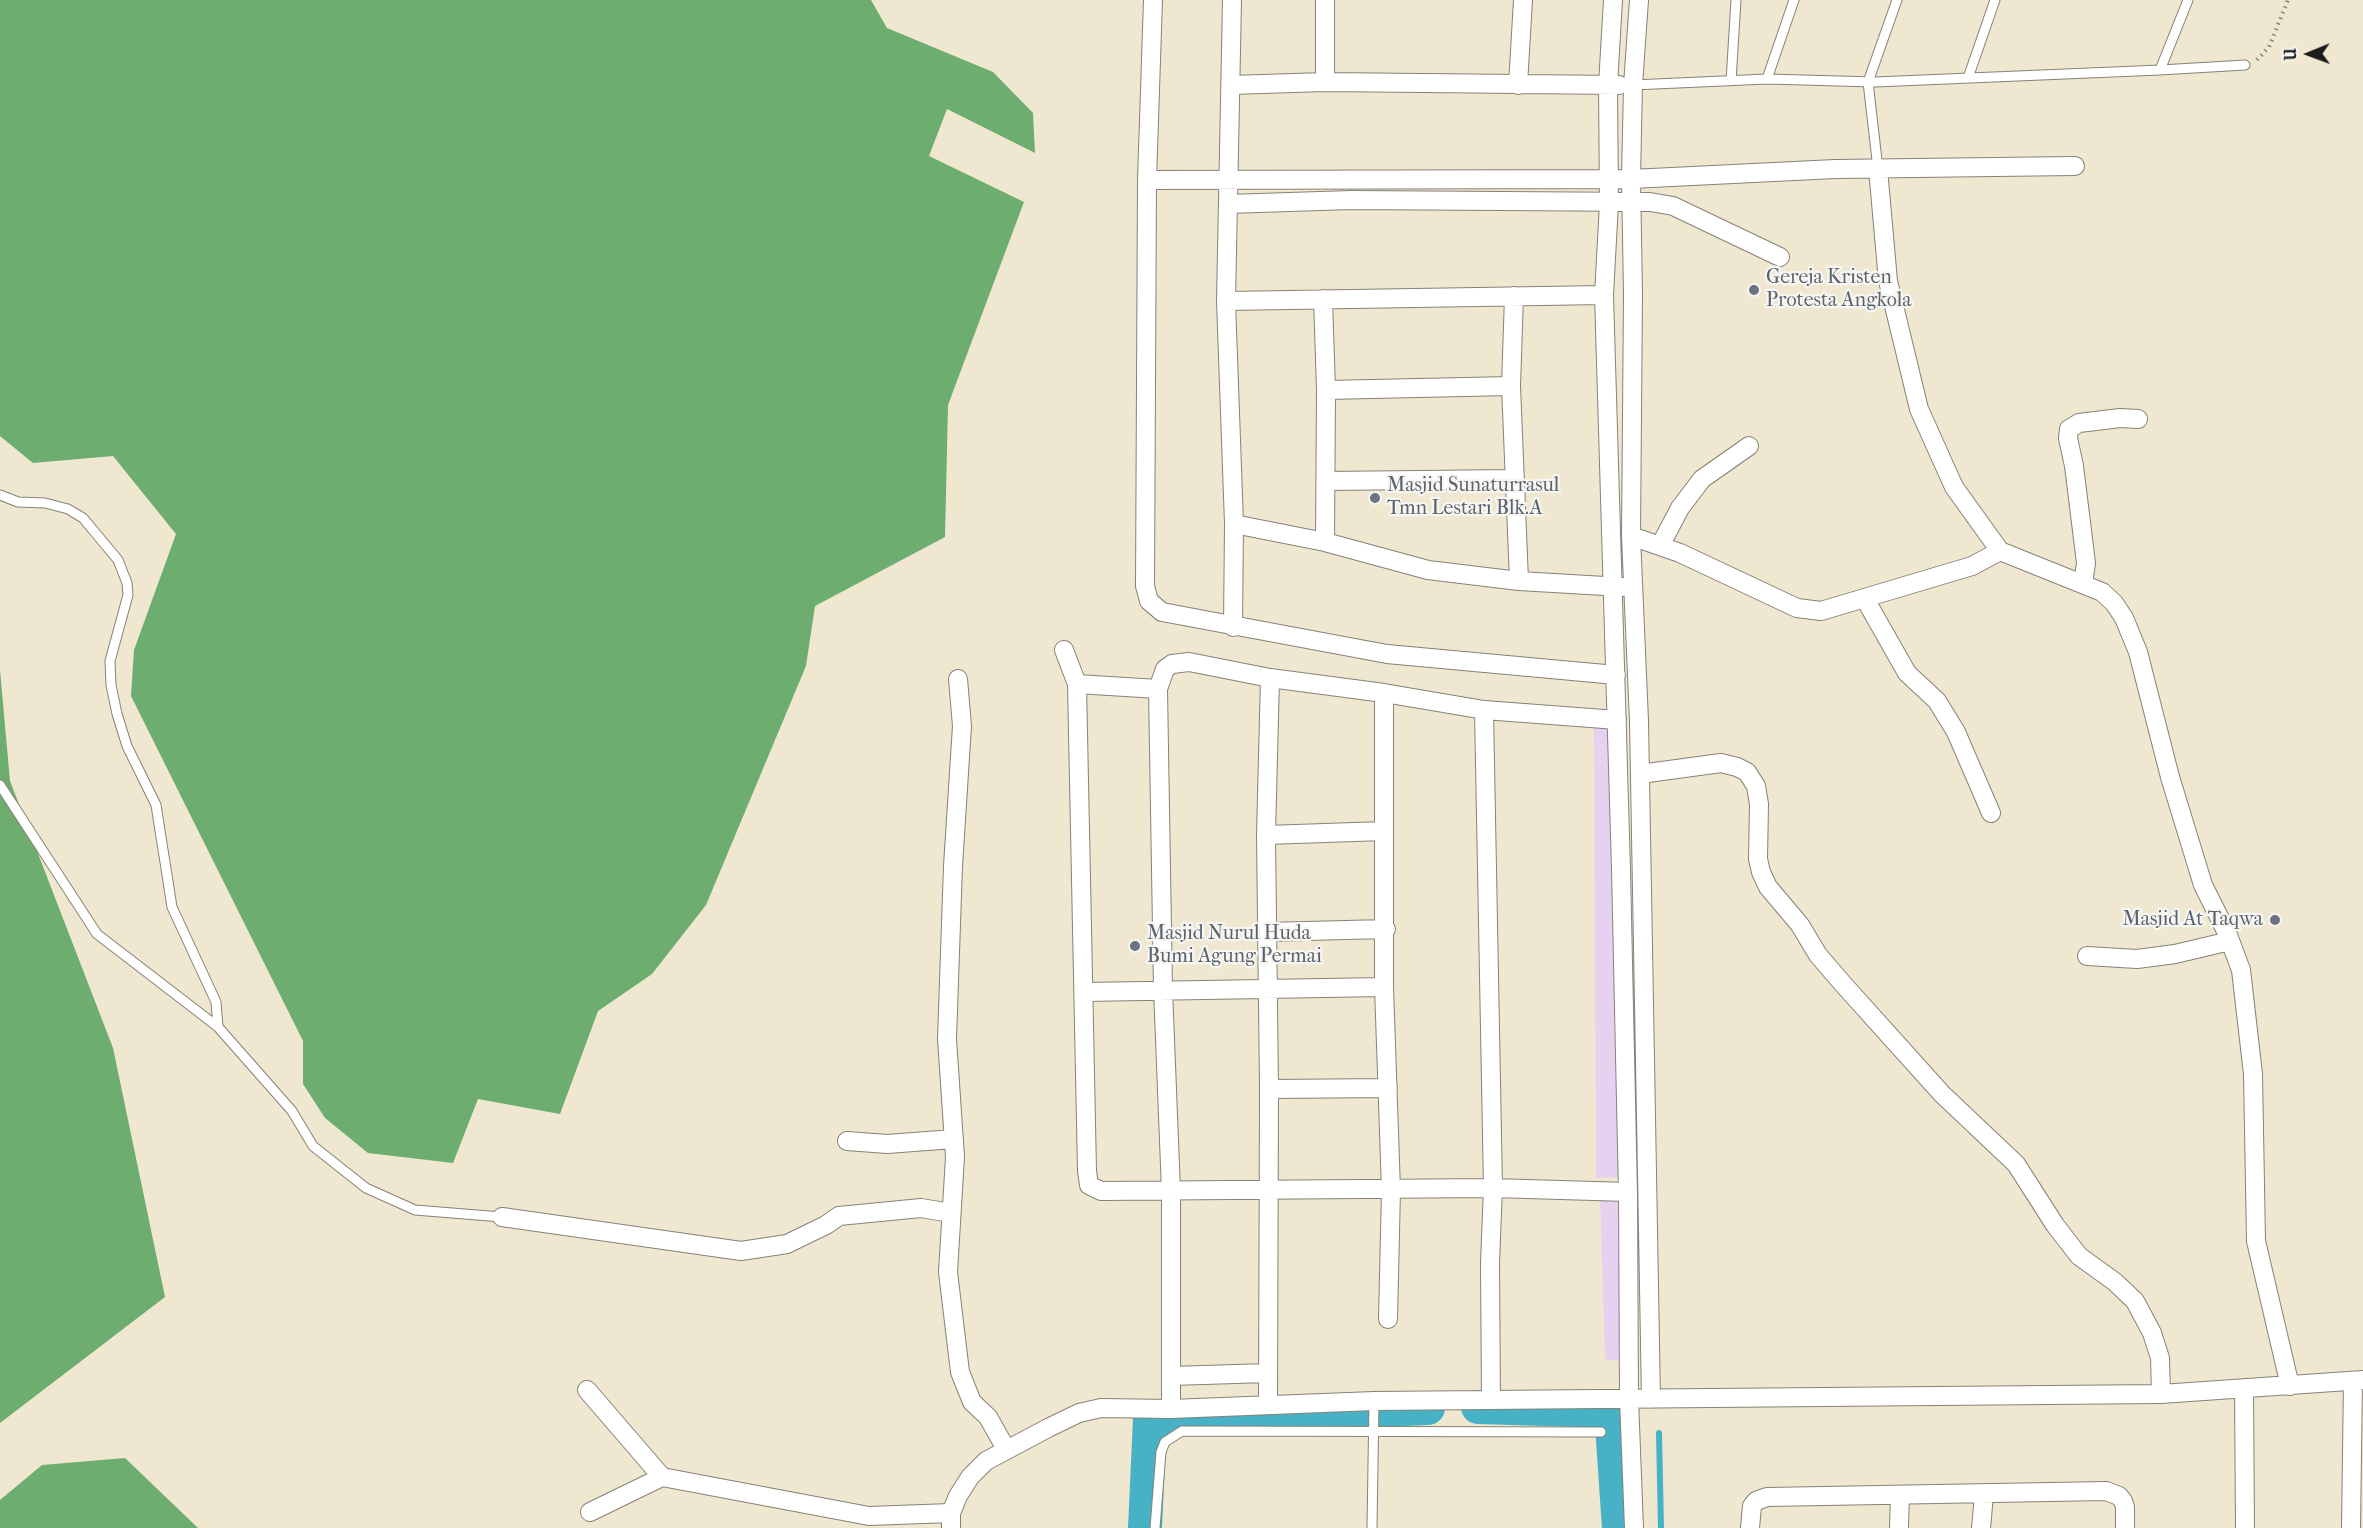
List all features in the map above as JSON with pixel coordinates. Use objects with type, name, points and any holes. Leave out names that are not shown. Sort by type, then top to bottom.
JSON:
[{"type":"street","points":[[1152,0],[1147,180],[1146,593],[1149,601],[1162,612],[1387,654],[1616,675]]},
{"type":"street","points":[[1232,0],[1226,301],[1234,524],[1233,627]]},
{"type":"street","points":[[1325,0],[1325,82]]},
{"type":"street","points":[[1518,85],[1523,0]]},
{"type":"street","points":[[1612,0],[1608,85],[1609,202],[1604,295],[1616,675],[1628,1192],[1629,1399],[1634,1528]]},
{"type":"street","points":[[1639,0],[1630,179],[1633,294],[1631,536],[1635,587],[1640,774],[1651,1399]]},
{"type":"street","points":[[1231,85],[1325,82],[1633,85]]},
{"type":"street","points":[[1147,180],[1630,179],[1878,169],[2075,166]]},
{"type":"street","points":[[1878,169],[1888,281],[1919,409],[1954,487],[2001,551],[2102,592],[2115,603],[2138,652],[2170,777],[2203,885],[2230,940],[2241,970],[2253,1074],[2256,1241],[2290,1386]]},
{"type":"street","points":[[1228,204],[1351,200],[1650,202],[1673,206],[1780,257]]},
{"type":"street","points":[[1226,301],[1604,295]]},
{"type":"street","points":[[1514,296],[1511,386],[1519,581]]},
{"type":"street","points":[[1323,299],[1326,390],[1325,542]]},
{"type":"street","points":[[1326,390],[1511,386]]},
{"type":"street","points":[[2083,584],[2086,563],[2074,466],[2068,438],[2069,429],[2079,423],[2120,418],[2138,419]]},
{"type":"street","points":[[1660,546],[1680,508],[1702,478],[1749,446]]},
{"type":"street","points":[[1326,481],[1514,478]]},
{"type":"street","points":[[1234,524],[1325,542],[1428,570],[1519,581],[1635,587]]},
{"type":"street","points":[[1631,536],[1660,546],[1797,608],[1821,611],[1972,566],[2001,551]]},
{"type":"street","points":[[1865,599],[1907,673],[1937,701],[1956,732],[1991,813]]},
{"type":"street","points":[[1064,650],[1077,684],[1088,1182],[1094,1189],[1101,1191],[1171,1191],[1268,1188],[1391,1190],[1492,1188],[1628,1192]]},
{"type":"street","points":[[1171,1409],[1171,1191],[1163,989],[1158,689],[1166,669],[1172,664],[1189,662],[1270,678],[1384,693],[1484,710],[1617,720]]},
{"type":"street","points":[[1268,1405],[1269,1089],[1266,835],[1270,678]]},
{"type":"street","points":[[958,679],[962,726],[953,855],[947,1039],[954,1139],[948,1272],[960,1372],[972,1402],[988,1417],[1006,1449]]},
{"type":"street","points":[[1077,684],[1158,689]]},
{"type":"street","points":[[1384,693],[1386,929],[1384,987],[1391,1190],[1388,1319]]},
{"type":"street","points":[[1484,710],[1492,1188],[1491,1400]]},
{"type":"street","points":[[1640,774],[1721,763],[1737,766],[1747,772],[1756,786],[1759,804],[1758,859],[1768,887],[1800,925],[1818,954],[1843,984],[1942,1094],[2016,1164],[2055,1225],[2079,1256],[2135,1300],[2152,1333],[2160,1358],[2161,1394]]},
{"type":"street","points":[[1266,835],[1384,831]]},
{"type":"street","points":[[1266,932],[1386,929]]},
{"type":"street","points":[[2087,956],[2137,959],[2175,954],[2230,940]]},
{"type":"street","points":[[1084,992],[1384,987]]},
{"type":"street","points":[[1269,1089],[1388,1088]]},
{"type":"street","points":[[847,1141],[887,1144],[954,1139]]},
{"type":"street","points":[[502,1217],[741,1251],[787,1244],[839,1216],[921,1208],[951,1213]]},
{"type":"street","points":[[1171,1376],[1268,1373]]},
{"type":"street","points":[[590,1512],[662,1477],[869,1516],[951,1520],[958,1496],[970,1477],[986,1461],[1079,1413],[1101,1408],[1171,1409],[1268,1405],[1373,1409],[1491,1400],[2161,1394],[2358,1381],[2351,1528]]},
{"type":"street","points":[[2244,1388],[2245,1528]]},
{"type":"street","points":[[587,1390],[662,1477]]},
{"type":"street","points":[[1750,1528],[1752,1506],[1756,1501],[1767,1497],[2114,1493],[2119,1496],[2126,1507],[2125,1528]]},
{"type":"street","points":[[1899,1528],[1900,1495]]},
{"type":"street","points":[[1981,1528],[1984,1495]]},
{"type":"lane","points":[[1731,81],[1736,0]]},
{"type":"lane","points":[[1767,79],[1794,0]]},
{"type":"lane","points":[[1878,169],[1868,82],[1897,0]]},
{"type":"lane","points":[[1968,78],[1995,0]]},
{"type":"lane","points":[[2160,70],[2188,0]]},
{"type":"lane","points":[[1633,85],[1767,79],[1868,82],[2245,65]]},
{"type":"lane","points":[[0,495],[18,502],[45,503],[68,509],[83,518],[118,560],[128,595],[110,661],[111,685],[117,714],[127,746],[156,805],[172,907],[216,1002],[218,1027]]},
{"type":"lane","points":[[0,785],[97,934],[218,1027],[292,1111],[313,1146],[366,1188],[415,1210],[502,1217]]},
{"type":"lane","points":[[1372,1528],[1373,1409]]},
{"type":"lane","points":[[1155,1528],[1161,1452],[1166,1442],[1182,1431],[1601,1432]]},
{"type":"path","points":[[2245,65],[2265,54],[2288,0]]},
{"type":"shaded area","points":[[1594,728],[1615,728],[1623,1177],[1596,1178]]},
{"type":"shaded area","points":[[1600,1194],[1623,1195],[1626,1362],[1605,1359]]},
{"type":"green space","points":[[0,0],[871,0],[887,28],[993,72],[1033,113],[1035,153],[947,109],[929,156],[1024,202],[948,405],[945,537],[815,606],[806,666],[706,905],[652,974],[598,1011],[560,1114],[478,1099],[453,1163],[368,1153],[325,1118],[303,1084],[303,1041],[131,696],[134,650],[176,534],[113,456],[33,463],[0,436]]},
{"type":"green space","points":[[0,670],[10,781],[113,1048],[165,1297],[0,1423]]},
{"type":"green space","points":[[125,1458],[198,1528],[0,1528],[0,1500],[42,1465]]},
{"type":"waterway","points":[[1478,1407],[1611,1411],[1619,1528]]},
{"type":"waterway","points":[[1145,1528],[1150,1419],[1428,1408]]},
{"type":"waterway","points":[[1659,1433],[1661,1528]]},
{"type":"place","name":"Gereja Kristen Protesta Angkola","points":[[1754,290]]},
{"type":"place","name":"Masjid Sunaturrasul Tmn Lestari Blk.A","points":[[1375,498]]},
{"type":"place","name":"Masjid At Taqwa","points":[[2275,920]]},
{"type":"place","name":"Masjid Nurul Huda Bumi Agung Permai","points":[[1135,946]]}]
